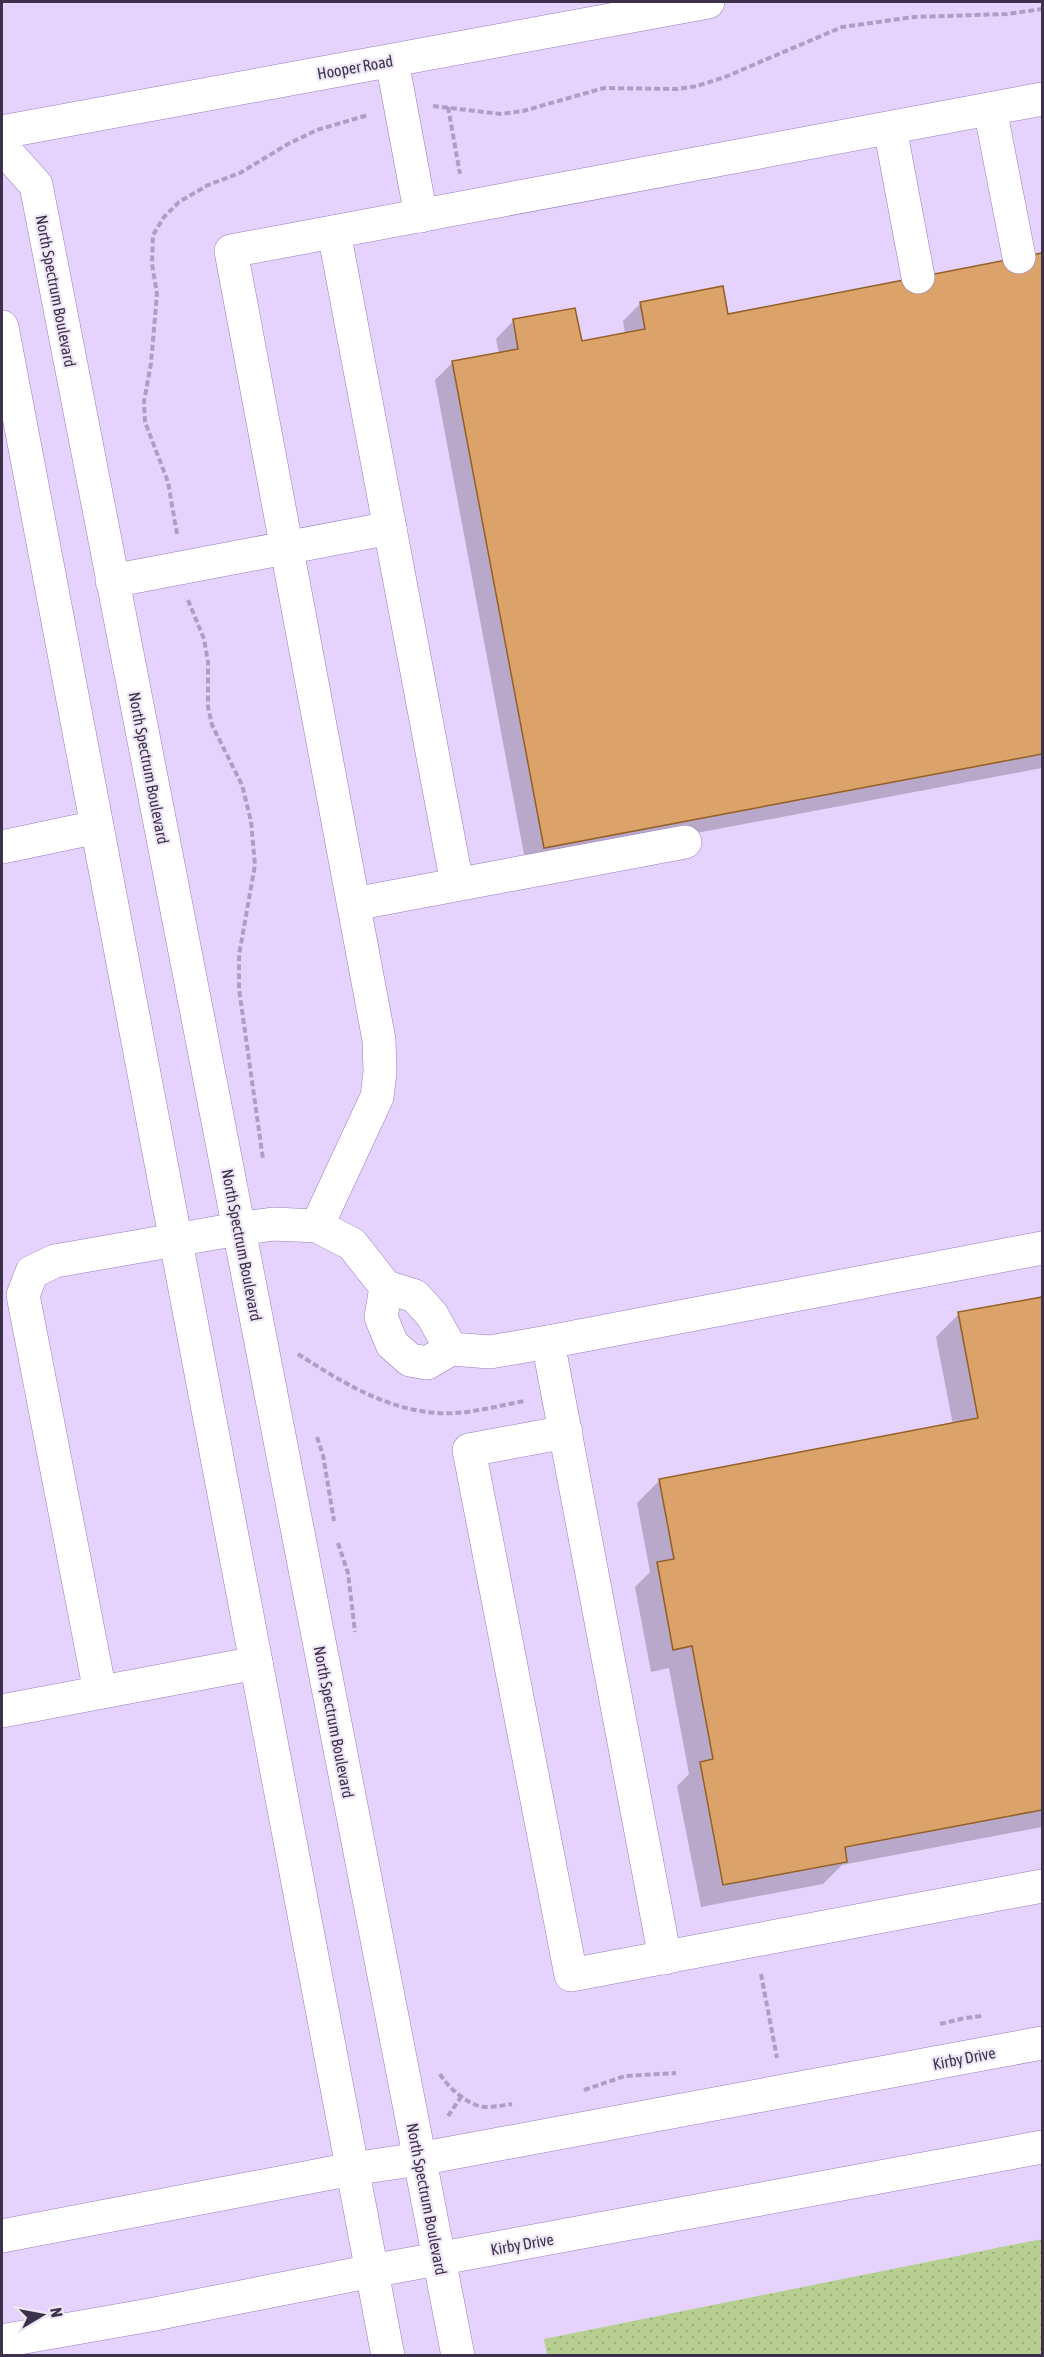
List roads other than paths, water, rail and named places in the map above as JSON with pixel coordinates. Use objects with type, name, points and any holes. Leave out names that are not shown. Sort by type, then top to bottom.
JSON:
[{"type":"street","name":"Hooper Road","points":[[2,132],[708,2]]},
{"type":"street","points":[[392,61],[421,216]]},
{"type":"street","points":[[317,1226],[377,1097],[380,1072],[379,1040],[231,251],[1042,99]]},
{"type":"street","points":[[990,109],[1019,257]]},
{"type":"street","points":[[891,128],[918,277]]},
{"type":"street","name":"North Spectrum Boulevard","points":[[2,147],[36,186],[458,2355]]},
{"type":"street","points":[[334,232],[457,884]]},
{"type":"street","points":[[2,327],[388,2355]]},
{"type":"street","points":[[112,581],[390,528]]},
{"type":"street","points":[[2,847],[97,827]]},
{"type":"street","points":[[354,904],[685,842]]},
{"type":"street","points":[[100,1692],[23,1295],[32,1272],[55,1261],[238,1229],[273,1224],[317,1226],[352,1244],[386,1287],[415,1296],[432,1315],[451,1348]]},
{"type":"street","points":[[386,1287],[381,1317],[392,1344],[410,1360],[427,1363],[451,1348],[490,1352],[1042,1248]]},
{"type":"street","points":[[548,1342],[665,1958]]},
{"type":"street","points":[[566,1432],[469,1450],[571,1976],[1042,1886]]},
{"type":"street","points":[[2,1710],[256,1663]]},
{"type":"street","name":"Kirby Drive","points":[[2,2236],[352,2169],[1042,2043]]},
{"type":"street","name":"Kirby Drive","points":[[2,2341],[1042,2147]]}]
